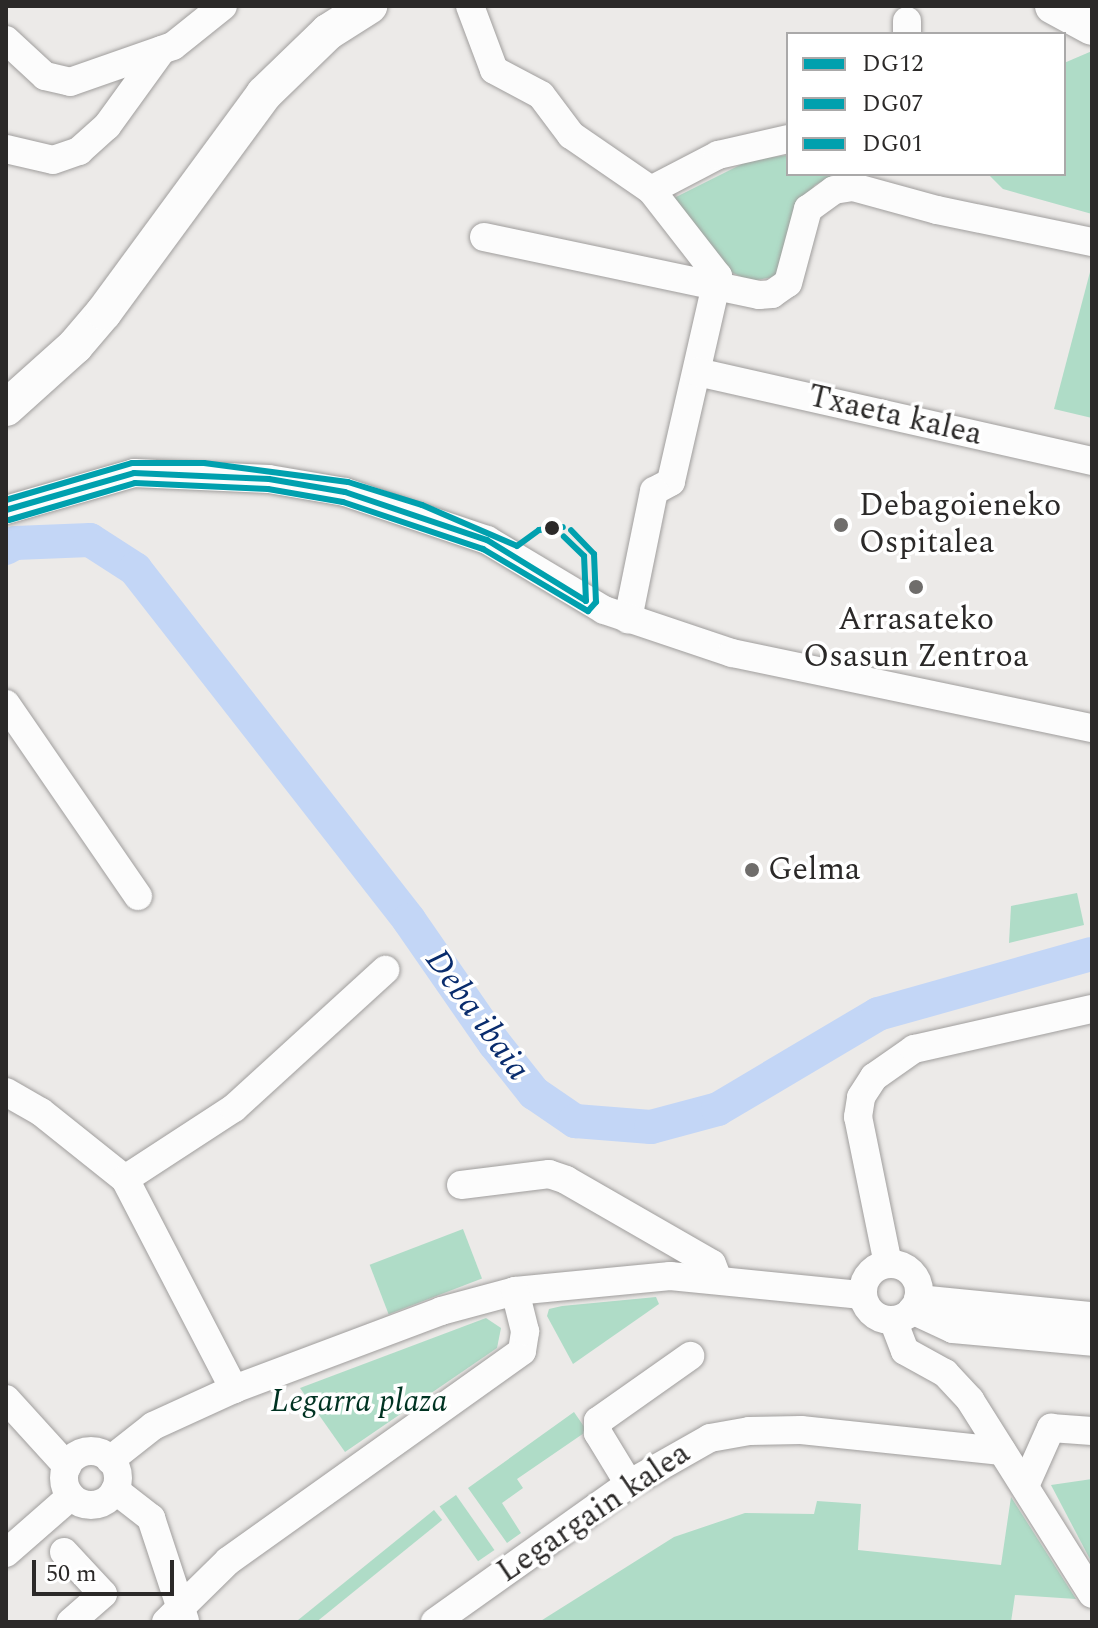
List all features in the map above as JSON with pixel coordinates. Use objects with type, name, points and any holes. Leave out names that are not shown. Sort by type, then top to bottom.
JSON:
[{"type":"main road","points":[[6,408],[75,346],[104,312],[264,94],[328,32],[369,6]]},
{"type":"main road","points":[[1053,6],[1092,27]]},
{"type":"street","points":[[15,49],[45,76],[70,82],[163,50],[199,30],[223,6]]},
{"type":"street","points":[[470,6],[494,70],[541,95],[571,135],[651,190],[714,266],[718,285],[671,482],[654,491],[628,619]]},
{"type":"street","points":[[6,149],[53,160],[79,151],[107,126],[163,50]]},
{"type":"street","points":[[651,190],[718,155],[786,139]]},
{"type":"street","points":[[484,237],[759,295],[782,290],[793,273],[808,209],[834,190],[853,187],[937,210],[1092,242]]},
{"type":"street","name":"Txaeta kalea","points":[[697,372],[1092,461]]},
{"type":"street","points":[[6,510],[134,473],[217,474],[330,489],[418,514],[487,540],[582,598],[628,619],[732,653],[1092,728]]},
{"type":"street","points":[[6,704],[138,896]]},
{"type":"street","points":[[125,1179],[234,1108],[385,970]]},
{"type":"street","points":[[888,1264],[858,1117],[861,1097],[874,1077],[914,1049],[1092,1009]]},
{"type":"street","points":[[6,1092],[41,1112],[125,1179],[234,1389]]},
{"type":"street","points":[[461,1185],[549,1174],[566,1180],[712,1264],[718,1280]]},
{"type":"street","points":[[888,1264],[866,1277],[862,1295],[876,1316],[908,1310],[1092,1316]]},
{"type":"street","points":[[888,1264],[912,1274],[905,1351],[945,1373],[970,1400],[1092,1594]]},
{"type":"street","points":[[110,1460],[153,1426],[234,1389],[441,1311],[515,1291],[609,1278],[718,1280],[862,1295]]},
{"type":"street","points":[[177,1617],[228,1561],[522,1351],[525,1331],[515,1291]]},
{"type":"street","points":[[908,1310],[953,1329],[1092,1342]]},
{"type":"street","points":[[629,1484],[598,1433],[598,1421],[690,1356]]},
{"type":"street","points":[[6,1399],[67,1466]]},
{"type":"street","points":[[1025,1486],[1051,1428],[1092,1431]]},
{"type":"street","name":"Legargain kalea","points":[[435,1622],[679,1451],[749,1431],[801,1430],[1002,1451]]},
{"type":"street","points":[[87,1452],[110,1460],[117,1474],[115,1490],[95,1505],[71,1496],[64,1482],[67,1466],[87,1452]]},
{"type":"street","points":[[115,1490],[151,1518],[177,1617]]},
{"type":"street","points":[[6,1553],[71,1496]]},
{"type":"street","points":[[64,1552],[103,1594],[71,1622]]},
{"type":"green space","points":[[1092,51],[1092,214],[1003,189],[990,176],[1066,176],[1066,62]]},
{"type":"green space","points":[[786,155],[786,176],[832,176],[815,185],[801,203],[775,277],[750,281],[731,272],[668,201],[750,160]]},
{"type":"green space","points":[[1092,272],[1092,418],[1054,409]]},
{"type":"green space","points":[[1077,893],[1084,925],[1009,943],[1011,906]]},
{"type":"green space","points":[[463,1229],[482,1278],[389,1314],[370,1265]]},
{"type":"green space","points":[[656,1297],[659,1304],[573,1364],[547,1316],[549,1309],[562,1306]]},
{"type":"green space","name":"Legarra plaza","points":[[486,1318],[501,1328],[497,1348],[345,1452],[300,1388]]},
{"type":"green space","points":[[574,1412],[587,1431],[517,1479],[523,1488],[502,1503],[521,1533],[507,1543],[468,1488]]},
{"type":"green space","points":[[1092,1479],[1092,1563],[1051,1485]]},
{"type":"green space","points":[[456,1495],[494,1550],[478,1561],[440,1506]]},
{"type":"green space","points":[[1011,1497],[1076,1599],[1015,1595],[1011,1622],[539,1622],[674,1537],[745,1513],[814,1514],[817,1501],[861,1504],[858,1550],[1001,1565]]},
{"type":"green space","points":[[434,1510],[442,1520],[316,1622],[296,1622]]},
{"type":"waterway","name":"Deba ibaia","points":[[6,548],[15,543],[90,540],[135,569],[409,920],[495,1044],[534,1093],[575,1121],[651,1127],[718,1109],[878,1014],[1092,954]]},
{"type":"transit line","name":"DG01","points":[[6,500],[132,463],[204,463],[348,482],[422,505],[517,546],[539,530],[563,527]]},
{"type":"transit line","name":"DG12","points":[[6,510],[134,473],[269,479],[345,492],[487,540],[586,601],[584,556],[564,537]]},
{"type":"transit line","name":"DG07","points":[[9,520],[135,483],[268,489],[343,502],[483,549],[588,611],[596,602],[594,554],[571,530]]},
{"type":"place","name":"Debagoieneko Ospitalea","points":[[841,525]]},
{"type":"place","name":"Arrasateko Osasun Zentroa","points":[[916,587]]},
{"type":"place","name":"Gelma","points":[[752,870]]}]
